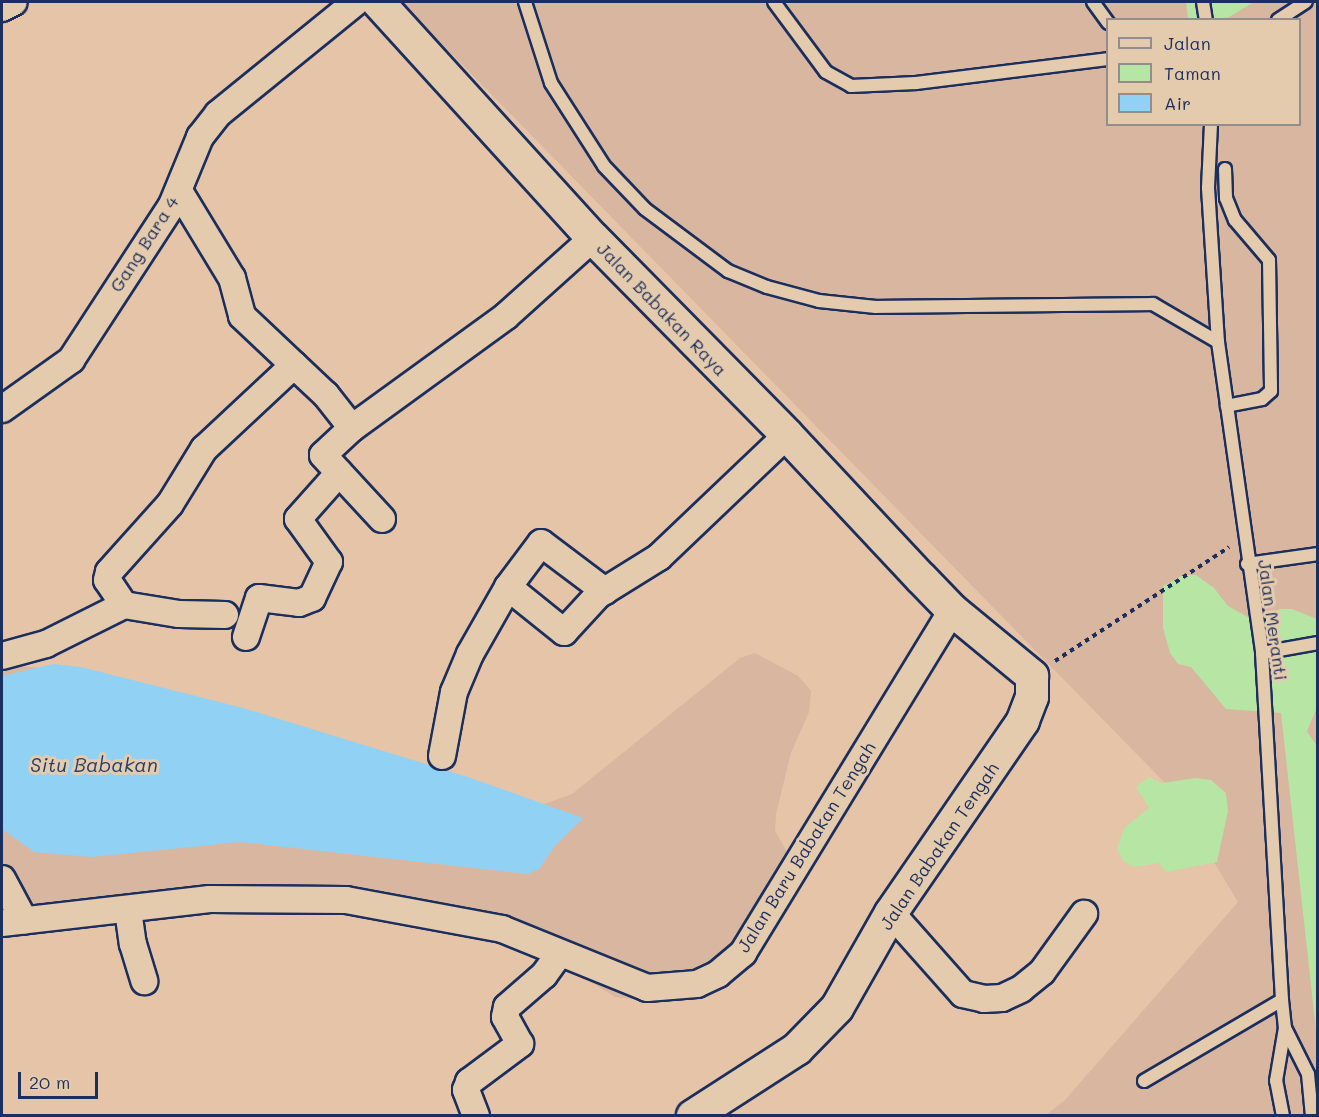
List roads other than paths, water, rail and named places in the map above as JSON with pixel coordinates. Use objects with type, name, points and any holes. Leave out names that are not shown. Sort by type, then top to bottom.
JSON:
[{"type":"street","points":[[2,8],[14,2]]},
{"type":"street","name":"Gang Bara 4","points":[[2,409],[71,360],[179,191],[200,137],[218,114],[356,2]]},
{"type":"street","name":"Jalan Babakan Raya","points":[[378,2],[593,238],[787,435],[952,610]]},
{"type":"street","points":[[179,191],[232,278],[242,316],[326,395],[352,428]]},
{"type":"street","points":[[382,519],[323,455],[352,428],[506,316],[593,238]]},
{"type":"street","points":[[124,605],[107,580],[109,572],[170,504],[204,449],[294,365]]},
{"type":"street","points":[[508,586],[564,632],[605,591],[659,556],[787,435]]},
{"type":"street","points":[[246,638],[259,598],[299,603],[312,598],[329,562],[298,519],[339,473]]},
{"type":"street","points":[[442,756],[454,692],[470,654],[508,586],[541,543],[605,591]]},
{"type":"street","points":[[2,656],[46,644],[124,605],[179,614],[225,615]]},
{"type":"street","name":"Jalan Babakan Tengah","points":[[693,1116],[779,1062],[818,1029],[837,1008],[861,970],[891,913],[1023,721],[1032,697],[1032,676],[952,610]]},
{"type":"street","name":"Jalan Baru Babakan Tengah","points":[[13,922],[210,899],[346,900],[455,918],[502,929],[647,988],[670,989],[696,984],[718,974],[743,953],[952,610]]},
{"type":"street","points":[[2,879],[13,922]]},
{"type":"street","points":[[128,910],[133,944],[144,981]]},
{"type":"street","points":[[891,913],[963,994],[984,999],[1002,998],[1035,978],[1084,914]]},
{"type":"street","points":[[476,1116],[466,1090],[469,1082],[520,1044],[505,1017],[507,1007],[544,975],[560,953]]},
{"type":"lane","points":[[525,2],[551,83],[604,166],[645,209],[728,271],[767,287],[819,301],[876,307],[1153,304],[1218,342]]},
{"type":"lane","points":[[774,2],[826,72],[851,86],[916,83],[1106,59]]},
{"type":"lane","points":[[1093,2],[1106,22]]},
{"type":"lane","points":[[1203,2],[1206,18]]},
{"type":"lane","points":[[1281,18],[1306,2]]},
{"type":"lane","name":"Jalan Meranti","points":[[1211,126],[1208,188],[1218,342],[1247,564],[1262,653],[1282,1000],[1285,1028],[1308,1074],[1312,1116]]},
{"type":"lane","points":[[1226,169],[1226,198],[1235,220],[1269,260],[1271,391],[1262,399],[1227,406]]},
{"type":"lane","points":[[1247,564],[1317,554]]},
{"type":"lane","points":[[1262,653],[1317,643]]},
{"type":"lane","points":[[1144,1081],[1282,1000]]},
{"type":"lane","points":[[1283,1116],[1276,1081],[1285,1028]]},
{"type":"water","name":"Situ Babakan","points":[[53,664],[81,667],[243,708],[468,777],[583,818],[554,847],[539,869],[528,874],[240,842],[92,857],[34,852],[2,829],[2,676]]}]
